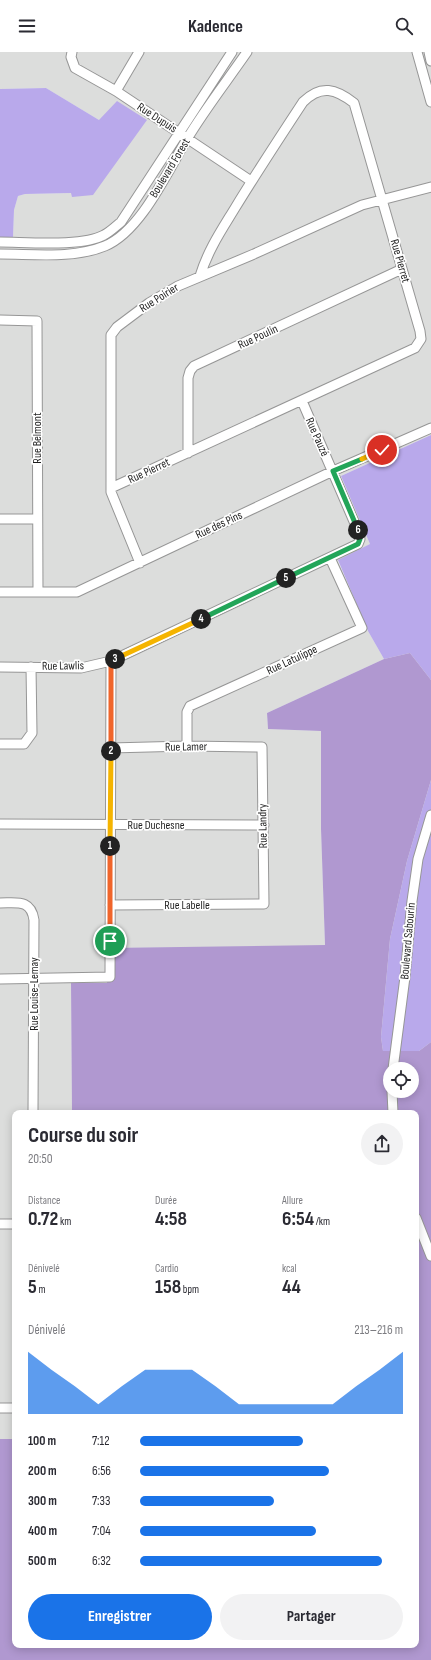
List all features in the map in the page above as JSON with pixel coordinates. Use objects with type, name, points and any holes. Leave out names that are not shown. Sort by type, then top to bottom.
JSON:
[{"type":"street","name":"Rue Dupuis","points":[[72,52],[71,57],[75,68],[116,91],[251,181]]},
{"type":"street","points":[[116,91],[139,52]]},
{"type":"street","name":"Boulevard Forest","points":[[0,242],[70,243],[88,241],[104,236],[121,222],[136,201],[179,132],[232,52]]},
{"type":"street","name":"Boulevard Forest","points":[[0,254],[70,254],[91,251],[106,246],[125,233],[142,214],[187,138],[247,52]]},
{"type":"street","points":[[417,52],[430,91],[431,102]]},
{"type":"street","points":[[428,52],[431,61]]},
{"type":"street","name":"Rue Pierret","points":[[111,488],[415,348],[421,338],[420,330],[354,103],[345,96],[332,90],[321,90],[309,96],[303,102],[251,181],[206,256],[200,276]]},
{"type":"street","name":"Rue Poirier","points":[[140,563],[111,492],[111,335],[117,327],[149,303],[178,286],[200,276],[254,254],[362,205],[431,187]]},
{"type":"street","points":[[70,243],[70,254]]},
{"type":"street","name":"Rue Poulin","points":[[188,453],[188,378],[190,371],[194,366],[402,269]]},
{"type":"street","name":"Rue Belmont","points":[[0,320],[37,320],[38,592]]},
{"type":"street","name":"Rue Pauzé","points":[[302,401],[333,471],[360,539]]},
{"type":"street","name":"Rue des Pins","points":[[0,592],[77,592],[333,471],[431,428]]},
{"type":"street","points":[[0,519],[37,519]]},
{"type":"street","name":"Rue Lawlis","points":[[0,667],[81,668],[111,661],[330,558],[358,544],[360,539]]},
{"type":"street","name":"Rue Latulippe","points":[[187,746],[187,712],[190,706],[362,628],[330,558]]},
{"type":"street","points":[[0,979],[110,977],[111,661]]},
{"type":"street","points":[[0,744],[24,744],[32,733],[31,667]]},
{"type":"street","name":"Rue Lamer","points":[[111,748],[187,746],[262,747]]},
{"type":"street","name":"Rue Landry","points":[[262,747],[264,904]]},
{"type":"street","name":"Boulevard Sabourin","points":[[394,1062],[406,977],[413,894],[418,859],[431,815]]},
{"type":"street","name":"Rue Duchesne","points":[[0,824],[264,825]]},
{"type":"street","name":"Rue Louise-Lemay","points":[[0,903],[23,903],[33,911],[33,1110]]},
{"type":"street","name":"Rue Labelle","points":[[110,905],[264,904]]},
{"type":"street","points":[[392,1098],[393,1110]]},
{"type":"street","points":[[0,1224],[12,1224]]},
{"type":"street","points":[[419,1226],[431,1256]]},
{"type":"street","points":[[0,1408],[12,1408]]},
{"type":"shaded area","points":[[0,52],[431,52],[431,435],[341,476],[370,544],[338,561],[368,631],[384,659],[267,713],[268,729],[321,731],[321,829],[325,946],[107,948],[107,983],[71,983],[72,1110],[12,1110],[12,1439],[0,1439],[0,237],[13,236],[14,210],[18,196],[25,194],[72,193],[72,197],[99,120],[46,88],[0,89]]},
{"type":"shaded area","points":[[46,88],[99,120],[117,101],[147,120],[93,195],[72,197],[71,193],[25,194],[18,196],[14,210],[13,237],[0,237],[0,89]]},
{"type":"shaded area","points":[[431,435],[431,680],[410,653],[384,659],[368,631],[338,560],[370,544],[341,476]]},
{"type":"shaded area","points":[[410,653],[431,680],[431,780],[407,861],[390,939],[381,1037],[383,1051],[419,1051],[431,1042],[431,1660],[0,1660],[0,1439],[12,1439],[12,1648],[419,1648],[419,1110],[72,1110],[71,983],[107,983],[106,948],[325,945],[321,829],[321,731],[268,729],[267,713],[384,659]]},
{"type":"shaded area","points":[[431,780],[431,1042],[419,1051],[383,1051],[381,1037],[390,939],[407,861]]},
{"type":"route","points":[[110,941],[111,661],[358,544],[360,539],[359,533],[333,471],[382,450]]}]
